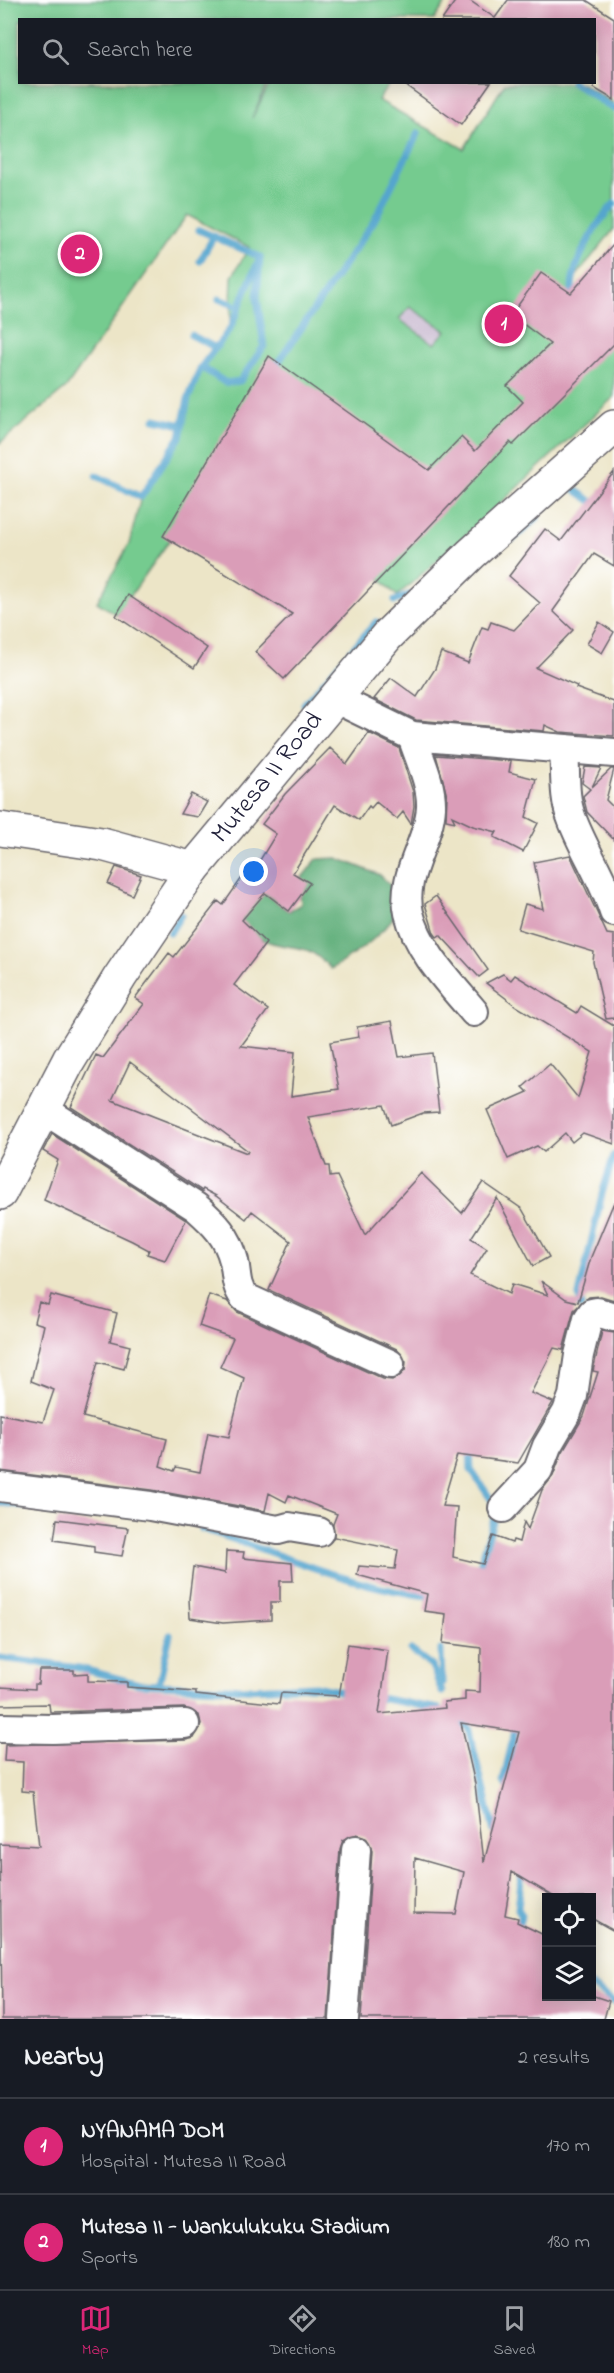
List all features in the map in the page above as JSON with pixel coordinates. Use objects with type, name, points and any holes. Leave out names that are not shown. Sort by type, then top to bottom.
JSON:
[{"type":"street","name":"Mutesa II Road","points":[[0,1193],[43,1109],[120,977],[193,869],[387,636],[435,588],[614,427]]},
{"type":"street","points":[[334,698],[412,736],[614,753]]},
{"type":"street","points":[[412,736],[427,784],[431,807],[408,887],[409,912],[423,945],[474,1011]]},
{"type":"street","points":[[564,749],[567,802],[572,819],[606,888],[614,912]]},
{"type":"street","points":[[0,829],[102,844],[193,869]]},
{"type":"street","points":[[43,1109],[196,1208],[217,1225],[227,1241],[234,1262],[236,1281],[244,1297],[390,1364]]},
{"type":"street","points":[[503,1508],[537,1470],[547,1446],[567,1412],[573,1396],[579,1355],[588,1319],[592,1313],[597,1312],[614,1317]]},
{"type":"street","points":[[0,1487],[150,1506],[278,1530],[289,1527],[319,1532]]},
{"type":"street","points":[[0,1728],[53,1729],[185,1724]]},
{"type":"street","points":[[344,2019],[356,1850]]},
{"type":"shaded area","points":[[465,305],[434,345],[398,319],[411,306]]},
{"type":"green space","points":[[0,0],[448,0],[435,18],[18,18],[18,84],[267,84],[252,118],[269,84],[389,84],[378,100],[464,149],[504,84],[583,84],[614,103],[614,229],[574,279],[571,292],[578,304],[614,319],[614,397],[474,528],[397,596],[373,572],[172,537],[117,615],[97,602],[129,544],[141,497],[180,437],[188,399],[201,367],[230,329],[232,277],[249,247],[187,215],[66,388],[0,443]],"holes":[[[410,307],[446,331],[434,344],[399,319]]]},
{"type":"green space","points":[[337,858],[380,875],[404,899],[391,921],[363,948],[331,969],[310,951],[268,942],[241,928],[243,908],[263,891],[289,911],[301,904],[299,881],[317,859]]},
{"type":"building","points":[[456,0],[469,0],[495,18],[443,18]]},
{"type":"building","points":[[508,0],[586,0],[614,18],[614,100],[594,88],[596,84],[596,18],[495,18]]},
{"type":"building","points":[[404,84],[490,84],[461,125]]},
{"type":"building","points":[[614,244],[614,344],[513,445],[510,442],[284,679],[255,652],[292,614],[163,536],[269,356],[429,470],[461,437],[475,451],[523,402],[507,386],[550,344],[511,315],[541,273],[571,293]]},
{"type":"building","points":[[614,472],[614,566],[594,554],[553,611],[573,630],[536,668],[577,686],[576,688],[614,702],[614,736],[560,732],[545,725],[544,731],[416,720],[374,699],[391,678],[417,697],[435,669],[441,652],[468,663],[482,627],[488,629],[491,622],[514,630],[540,603],[509,576],[545,529],[561,541]]},
{"type":"building","points":[[128,595],[207,648],[194,668],[116,616]]},
{"type":"building","points":[[599,622],[614,632],[602,653],[587,644]]},
{"type":"building","points":[[369,733],[399,748],[413,792],[414,806],[411,824],[403,812],[397,819],[376,802],[371,808],[369,806],[359,820],[335,805],[293,873],[310,883],[289,911],[265,893],[242,920],[266,943],[234,985],[268,1010],[241,1046],[295,1052],[291,1096],[339,1089],[330,1042],[359,1037],[357,1027],[392,1021],[399,1057],[432,1053],[439,1112],[423,1113],[391,1125],[384,1105],[308,1117],[326,1166],[329,1166],[330,1177],[337,1176],[365,1235],[421,1173],[462,1213],[483,1182],[522,1209],[549,1257],[533,1266],[497,1198],[471,1238],[487,1248],[470,1275],[509,1294],[512,1284],[548,1295],[541,1281],[566,1299],[578,1302],[591,1257],[614,1202],[614,1300],[601,1296],[589,1297],[574,1310],[563,1350],[554,1348],[531,1393],[553,1402],[518,1463],[457,1455],[442,1506],[457,1507],[453,1557],[483,1564],[493,1536],[512,1543],[513,1540],[519,1542],[524,1522],[528,1529],[542,1490],[553,1476],[562,1453],[584,1416],[598,1372],[593,1371],[602,1331],[614,1333],[614,1931],[596,1921],[596,1893],[548,1893],[512,1872],[505,1915],[518,1918],[517,1922],[542,1934],[542,2001],[596,2001],[596,1997],[609,2001],[604,2019],[361,2019],[372,1851],[366,1837],[357,1834],[343,1840],[340,1849],[328,2019],[2,2019],[0,1844],[39,1846],[33,1792],[22,1791],[23,1762],[4,1761],[5,1745],[186,1740],[194,1738],[201,1724],[199,1715],[184,1708],[50,1712],[49,1704],[0,1705],[0,1687],[35,1689],[35,1684],[38,1684],[39,1670],[74,1670],[74,1674],[88,1673],[88,1681],[127,1682],[127,1687],[196,1692],[196,1695],[279,1704],[281,1693],[339,1696],[348,1644],[388,1650],[379,1714],[445,1708],[444,1702],[465,1700],[465,1691],[480,1692],[481,1648],[443,1643],[446,1614],[424,1611],[427,1594],[357,1575],[359,1566],[395,1569],[398,1550],[334,1537],[333,1524],[337,1514],[289,1495],[286,1502],[269,1493],[265,1511],[152,1490],[0,1471],[0,1414],[43,1422],[54,1390],[31,1381],[44,1325],[34,1322],[39,1302],[48,1305],[51,1295],[117,1313],[110,1341],[130,1346],[124,1369],[98,1362],[83,1417],[167,1439],[160,1466],[174,1471],[176,1467],[200,1472],[208,1433],[229,1437],[244,1378],[220,1367],[233,1338],[199,1326],[209,1295],[227,1301],[237,1312],[383,1379],[392,1380],[405,1371],[406,1362],[397,1349],[269,1290],[291,1241],[252,1211],[246,1219],[216,1196],[203,1189],[202,1191],[71,1107],[96,1055],[103,1058],[144,1004],[135,998],[169,953],[174,957],[218,901],[223,905],[253,862],[257,865],[276,834],[262,824],[285,794],[330,748],[347,764]],"holes":[[[130,1062],[248,1151],[247,1153],[112,1100]],[[461,1723],[519,1732],[484,1862],[475,1784]],[[415,1858],[464,1872],[456,1914],[414,1913]]]},
{"type":"building","points":[[436,755],[511,761],[509,772],[536,779],[526,817],[538,823],[523,852],[494,837],[497,832],[473,826],[452,816],[455,822],[446,820],[447,796]]},
{"type":"building","points":[[585,767],[601,768],[592,787],[611,769],[614,769],[606,800],[614,808],[614,840],[587,812],[583,796],[590,789],[582,783]]},
{"type":"building","points":[[191,794],[207,802],[198,817],[180,814]]},
{"type":"building","points":[[570,855],[607,934],[614,935],[614,1018],[606,1019],[593,962],[594,952],[518,929],[525,904],[543,909],[534,862]]},
{"type":"building","points":[[116,867],[141,875],[132,895],[108,884]]},
{"type":"building","points":[[436,896],[488,970],[479,977],[440,935],[437,937],[434,933],[425,904]]},
{"type":"building","points":[[503,974],[511,980],[515,975],[577,1013],[581,1006],[614,1026],[614,1144],[583,1133],[572,1142],[565,1133],[544,1152],[537,1146],[508,1159],[487,1110],[528,1092],[523,1087],[550,1064],[578,1098],[592,1052],[516,1006],[486,983]]},
{"type":"building","points":[[52,1134],[186,1220],[165,1260],[147,1254],[149,1250],[132,1241],[44,1200],[58,1160],[43,1151]]},
{"type":"building","points":[[57,1519],[128,1528],[122,1556],[94,1552],[94,1546],[54,1540]]},
{"type":"building","points":[[226,1551],[244,1552],[243,1558],[292,1563],[293,1581],[280,1581],[280,1602],[271,1602],[271,1620],[223,1623],[190,1618],[189,1599],[193,1567],[225,1573]]},
{"type":"waterway","points":[[575,84],[614,109]]},
{"type":"waterway","points":[[273,370],[374,221],[418,133]]},
{"type":"waterway","points":[[575,300],[572,290],[577,264],[599,223],[614,204]]},
{"type":"waterway","points":[[199,230],[260,257],[257,297],[264,346],[240,381],[226,383],[201,367]]},
{"type":"waterway","points":[[200,261],[214,236]]},
{"type":"waterway","points":[[97,476],[141,497],[180,437],[188,399],[201,367],[230,329],[260,257]]},
{"type":"waterway","points":[[219,299],[239,307]]},
{"type":"waterway","points":[[191,335],[216,348]]},
{"type":"waterway","points":[[155,419],[182,425]]},
{"type":"waterway","points":[[564,492],[571,487],[614,517]]},
{"type":"waterway","points":[[513,539],[537,518]]},
{"type":"waterway","points":[[395,601],[409,595]]},
{"type":"waterway","points":[[304,704],[376,622]]},
{"type":"waterway","points":[[170,933],[181,915]]},
{"type":"waterway","points":[[581,1306],[579,1295],[602,1194],[614,1155]]},
{"type":"waterway","points":[[470,1450],[471,1470],[497,1508],[478,1572]]},
{"type":"waterway","points":[[0,1503],[93,1513]]},
{"type":"waterway","points":[[202,1529],[346,1578],[405,1593],[435,1597]]},
{"type":"waterway","points":[[159,1684],[170,1635]]},
{"type":"waterway","points":[[411,1650],[432,1666],[442,1692]]},
{"type":"waterway","points":[[441,1650],[442,1683]]},
{"type":"waterway","points":[[0,1658],[79,1668],[139,1684],[246,1689],[315,1686],[348,1693]]},
{"type":"waterway","points":[[374,1697],[439,1709],[442,1714]]},
{"type":"waterway","points":[[455,1722],[468,1727],[495,1836]]},
{"type":"waterway","points":[[510,1790],[503,1782],[516,1725]]},
{"type":"waterway","points":[[517,1930],[522,1915],[518,1909],[522,1870]]},
{"type":"waterway","points":[[596,1989],[614,2002]]},
{"type":"place","name":"Mutesa II - Wankulukuku Stadium","points":[[80,254]]},
{"type":"place","name":"NYANAMA DOM","points":[[504,324]]}]
